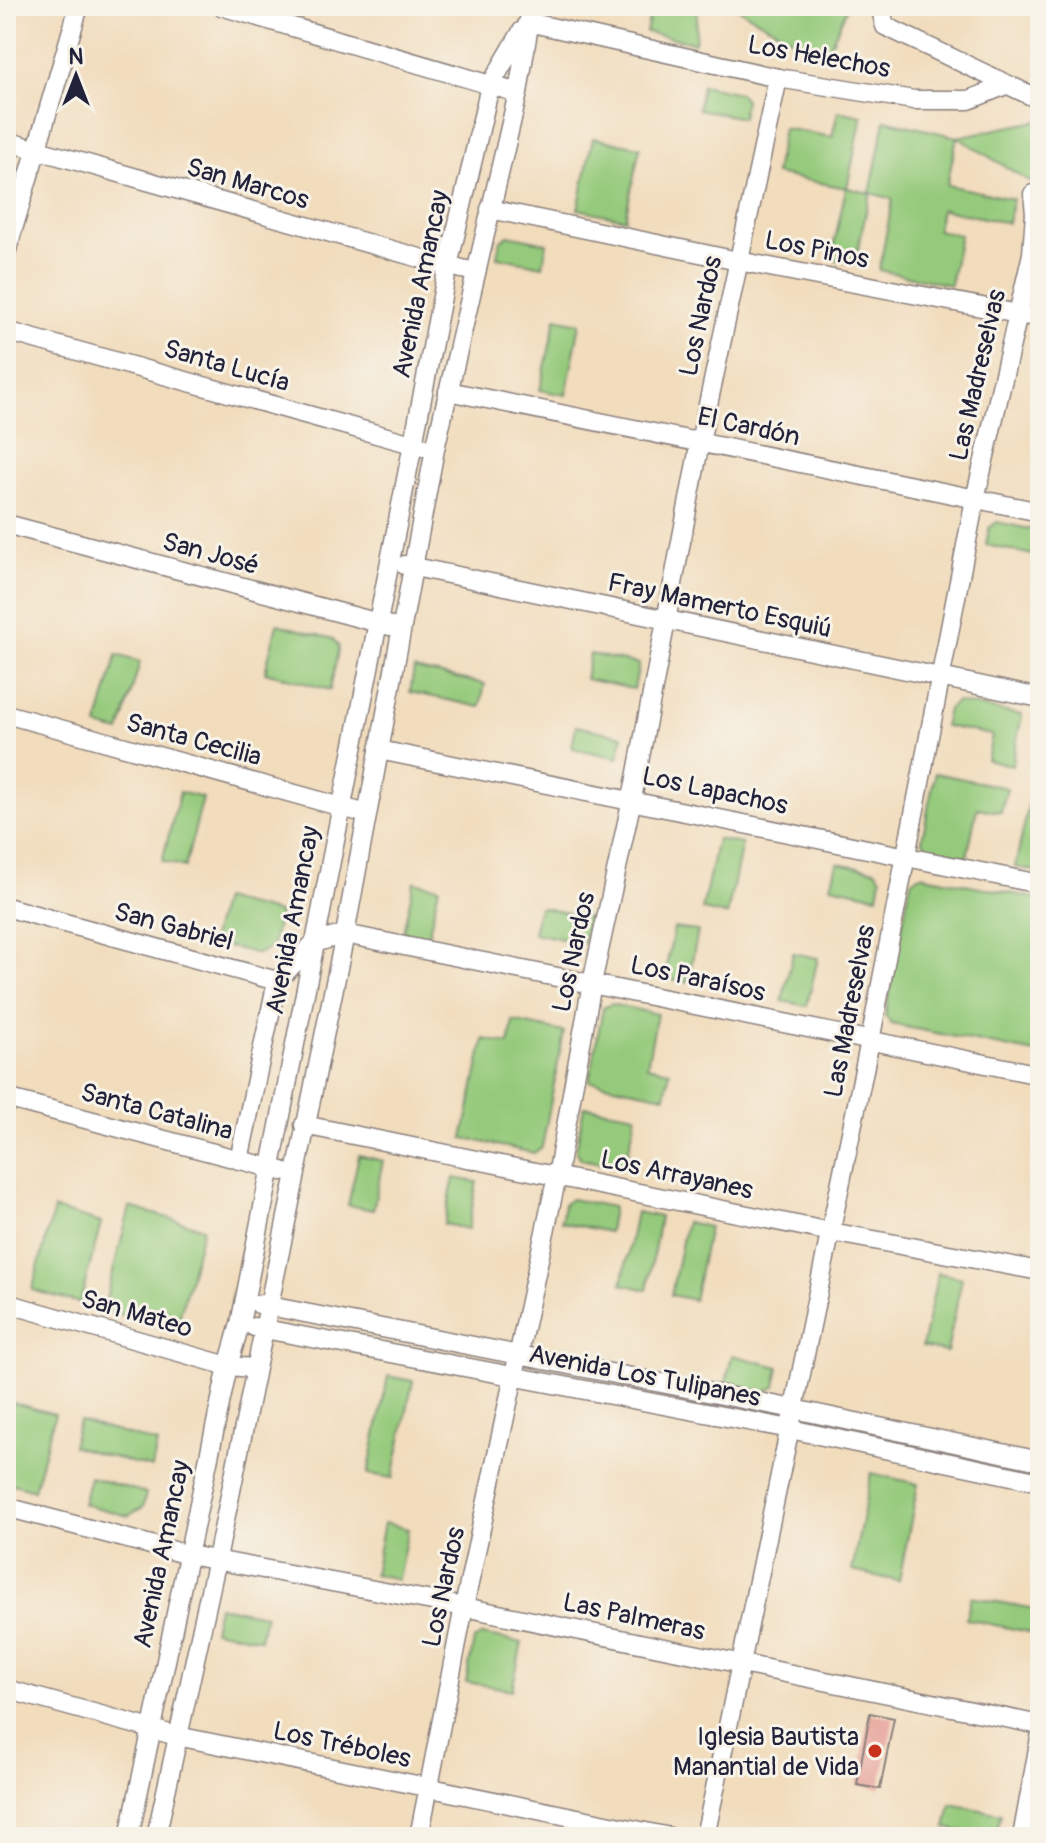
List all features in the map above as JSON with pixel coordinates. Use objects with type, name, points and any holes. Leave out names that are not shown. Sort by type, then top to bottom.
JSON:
[{"type":"street","points":[[6,253],[79,6]]},
{"type":"street","points":[[221,6],[518,93]]},
{"type":"street","points":[[880,6],[885,26],[1040,100]]},
{"type":"street","name":"Avenida Amancay","points":[[129,1837],[228,1366],[240,1324],[448,266],[490,86],[530,14]]},
{"type":"street","name":"Avenida Amancay","points":[[156,1837],[217,1559],[345,934],[435,449],[518,93],[530,14]]},
{"type":"street","name":"Los Helechos","points":[[530,14],[778,78],[914,100],[969,100],[1006,85]]},
{"type":"street","name":"Los Nardos","points":[[419,1837],[464,1607],[557,1176],[592,983],[632,799],[700,442],[778,78]]},
{"type":"street","name":"San Marcos","points":[[6,141],[476,272]]},
{"type":"street","name":"Las Madreselvas","points":[[705,1837],[870,1041],[975,499],[1032,254],[1033,194]]},
{"type":"street","name":"Los Pinos","points":[[490,209],[738,261],[1040,318]]},
{"type":"street","name":"Santa Lucía","points":[[6,331],[435,449]]},
{"type":"street","name":"El Cardón","points":[[448,391],[1040,512]]},
{"type":"street","name":"San José","points":[[6,524],[379,625],[403,627]]},
{"type":"street","name":"Fray Mamerto Esquiú","points":[[391,561],[1040,698]]},
{"type":"street","name":"Santa Cecilia","points":[[6,714],[367,814]]},
{"type":"street","name":"Los Lapachos","points":[[379,750],[1040,884]]},
{"type":"street","name":"San Gabriel","points":[[6,907],[277,981]]},
{"type":"street","points":[[239,1160],[277,981],[314,943],[345,934]]},
{"type":"street","name":"Los Paraísos","points":[[345,934],[1040,1075]]},
{"type":"street","name":"Santa Catalina","points":[[6,1098],[294,1174]]},
{"type":"street","name":"Los Arrayanes","points":[[304,1125],[831,1232],[1040,1271]]},
{"type":"street","name":"Avenida Los Tulipanes","points":[[244,1301],[794,1409],[1040,1461]]},
{"type":"street","name":"San Mateo","points":[[6,1303],[228,1366],[254,1368]]},
{"type":"street","name":"Avenida Los Tulipanes","points":[[240,1324],[790,1429],[1040,1482]]},
{"type":"street","name":"Las Palmeras","points":[[6,1507],[189,1555],[464,1607],[1040,1725]]},
{"type":"street","name":"Los Tréboles","points":[[6,1689],[177,1736],[670,1837]]},
{"type":"street","points":[[1022,1837],[1040,1738]]},
{"type":"green space","points":[[652,6],[698,6],[695,43],[646,32]]},
{"type":"green space","points":[[733,6],[848,6],[825,57]]},
{"type":"green space","points":[[702,85],[739,93],[745,99],[742,118],[698,109]]},
{"type":"green space","points":[[838,111],[862,116],[847,188],[870,193],[855,264],[831,259],[846,188],[775,174],[783,128],[832,137]]},
{"type":"green space","points":[[885,120],[957,137],[947,185],[1013,199],[1008,223],[941,209],[937,230],[960,235],[950,285],[879,270],[893,199],[870,193]]},
{"type":"green space","points":[[1037,121],[1040,123],[1040,188],[957,137]]},
{"type":"green space","points":[[593,138],[640,147],[625,219],[578,209]]},
{"type":"green space","points":[[508,235],[547,243],[543,266],[497,257],[500,241]]},
{"type":"green space","points":[[556,318],[580,323],[566,395],[540,390]]},
{"type":"green space","points":[[997,522],[1039,531],[1033,555],[986,545],[989,528]]},
{"type":"green space","points":[[277,624],[333,639],[339,647],[330,690],[265,672]]},
{"type":"green space","points":[[590,654],[639,664],[634,689],[585,679]]},
{"type":"green space","points":[[117,655],[140,662],[120,732],[97,726]]},
{"type":"green space","points":[[414,669],[485,684],[480,707],[410,692]]},
{"type":"green space","points":[[956,702],[1022,715],[1012,765],[987,760],[992,735],[944,726],[948,709]]},
{"type":"green space","points":[[576,726],[623,736],[618,758],[572,748]]},
{"type":"green space","points":[[1040,753],[1040,872],[1015,867]]},
{"type":"green space","points":[[935,773],[1007,788],[1001,812],[977,808],[967,857],[928,848],[922,840]]},
{"type":"green space","points":[[180,792],[203,798],[185,867],[162,861]]},
{"type":"green space","points":[[717,839],[742,844],[727,915],[702,910]]},
{"type":"green space","points":[[837,863],[876,870],[881,878],[878,896],[831,886]]},
{"type":"green space","points":[[920,875],[1040,899],[1040,1054],[891,1024],[885,1015],[911,881]]},
{"type":"green space","points":[[414,882],[439,887],[428,937],[403,932]]},
{"type":"green space","points":[[222,899],[279,913],[272,947],[258,954],[211,942]]},
{"type":"green space","points":[[539,907],[588,917],[583,943],[533,933]]},
{"type":"green space","points":[[674,928],[698,931],[688,982],[664,978]]},
{"type":"green space","points":[[793,953],[818,958],[807,1006],[782,1001]]},
{"type":"green space","points":[[611,1004],[657,1014],[647,1066],[670,1071],[665,1096],[589,1081],[603,1008]]},
{"type":"green space","points":[[513,1021],[564,1032],[542,1147],[534,1153],[463,1138],[484,1039],[509,1044]]},
{"type":"green space","points":[[584,1106],[636,1115],[625,1168],[581,1159],[576,1151]]},
{"type":"green space","points":[[359,1155],[383,1161],[373,1210],[348,1205]]},
{"type":"green space","points":[[454,1178],[477,1182],[468,1229],[444,1224]]},
{"type":"green space","points":[[571,1199],[613,1207],[609,1232],[561,1222],[564,1204]]},
{"type":"green space","points":[[130,1207],[203,1228],[176,1330],[103,1310]]},
{"type":"green space","points":[[54,1209],[101,1223],[80,1303],[32,1290]]},
{"type":"green space","points":[[636,1212],[660,1217],[647,1290],[622,1284]]},
{"type":"green space","points":[[686,1222],[709,1227],[694,1300],[671,1295]]},
{"type":"green space","points":[[938,1273],[962,1278],[947,1352],[922,1347]]},
{"type":"green space","points":[[732,1355],[779,1367],[775,1387],[764,1392],[726,1383]]},
{"type":"green space","points":[[388,1376],[413,1381],[393,1478],[368,1474]]},
{"type":"green space","points":[[6,1401],[55,1414],[34,1490],[6,1482]]},
{"type":"green space","points":[[79,1421],[157,1443],[152,1468],[72,1446]]},
{"type":"green space","points":[[871,1473],[918,1484],[899,1581],[852,1571]]},
{"type":"green space","points":[[90,1477],[146,1493],[143,1507],[128,1516],[83,1504]]},
{"type":"green space","points":[[384,1523],[408,1529],[398,1579],[374,1574]]},
{"type":"green space","points":[[971,1597],[1040,1610],[1038,1634],[966,1619]]},
{"type":"green space","points":[[218,1606],[265,1615],[260,1639],[213,1630]]},
{"type":"green space","points":[[482,1635],[522,1643],[512,1690],[466,1682],[474,1640]]},
{"type":"green space","points":[[951,1804],[1001,1814],[995,1837],[946,1828]]},
{"type":"building","name":"Iglesia Bautista Manantial de Vida","points":[[870,1713],[894,1718],[880,1789],[857,1785]]},
{"type":"place","name":"Iglesia Bautista Manantial de Vida","points":[[875,1751]]}]
